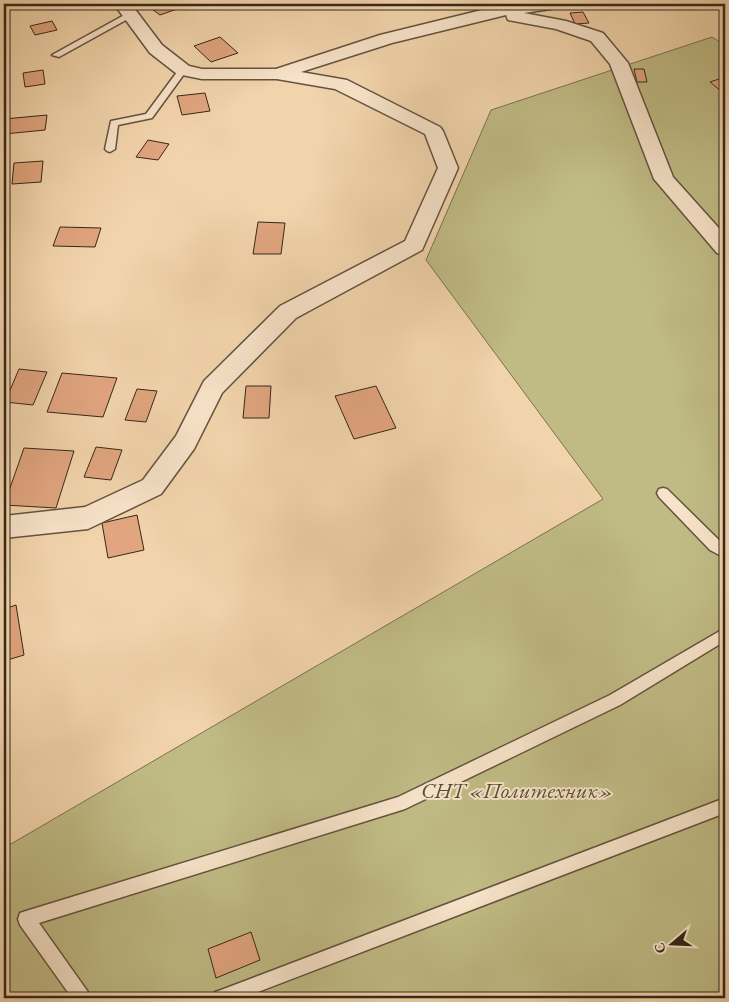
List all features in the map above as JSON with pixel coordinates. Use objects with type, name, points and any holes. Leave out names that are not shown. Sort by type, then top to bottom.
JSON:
[{"type":"street","points":[[277,74],[386,39],[494,12],[551,4]]},
{"type":"street","points":[[4,527],[88,518],[152,487],[185,442],[214,387],[288,312],[414,245],[448,168],[433,131],[340,84],[277,74],[202,74],[183,70],[156,49],[127,10]]},
{"type":"street","points":[[494,12],[560,25],[597,37],[619,62],[664,179],[725,247]]},
{"type":"lane","points":[[56,55],[127,10]]},
{"type":"lane","points":[[110,149],[114,123],[149,116],[183,70]]},
{"type":"lane","points":[[664,493],[715,546],[725,553]]},
{"type":"lane","points":[[82,998],[26,919],[400,804],[615,700],[725,634]]},
{"type":"lane","points":[[222,998],[725,804]]},
{"type":"green space","name":"СНТ «Политехник»","points":[[712,37],[725,45],[725,998],[4,998],[4,848],[603,499],[426,260],[491,110]]},
{"type":"building","points":[[170,4],[177,9],[160,15],[148,6]]},
{"type":"building","points":[[583,12],[589,23],[575,24],[570,13]]},
{"type":"building","points":[[52,21],[57,30],[35,35],[30,26]]},
{"type":"building","points":[[220,37],[238,53],[211,62],[194,46]]},
{"type":"building","points":[[634,69],[644,69],[647,82],[637,82]]},
{"type":"building","points":[[43,70],[45,84],[25,87],[23,73]]},
{"type":"building","points":[[725,77],[725,91],[722,92],[710,82]]},
{"type":"building","points":[[205,93],[210,111],[182,115],[177,96]]},
{"type":"building","points":[[47,115],[45,130],[4,134],[4,119]]},
{"type":"building","points":[[148,140],[169,144],[158,160],[136,157]]},
{"type":"building","points":[[43,161],[41,182],[12,184],[14,163]]},
{"type":"building","points":[[258,222],[285,223],[281,254],[253,254]]},
{"type":"building","points":[[60,227],[101,228],[95,247],[53,246]]},
{"type":"building","points":[[19,369],[47,372],[33,405],[5,402]]},
{"type":"building","points":[[62,373],[117,378],[103,417],[47,412]]},
{"type":"building","points":[[246,386],[271,386],[269,418],[243,418]]},
{"type":"building","points":[[376,386],[396,428],[354,439],[335,396]]},
{"type":"building","points":[[137,389],[157,391],[146,422],[125,420]]},
{"type":"building","points":[[96,447],[122,450],[111,480],[84,477]]},
{"type":"building","points":[[24,448],[74,451],[56,508],[4,505]]},
{"type":"building","points":[[137,515],[144,550],[108,558],[102,523]]},
{"type":"building","points":[[16,605],[24,655],[4,661],[4,609]]},
{"type":"building","points":[[251,932],[260,960],[216,978],[208,949]]}]
